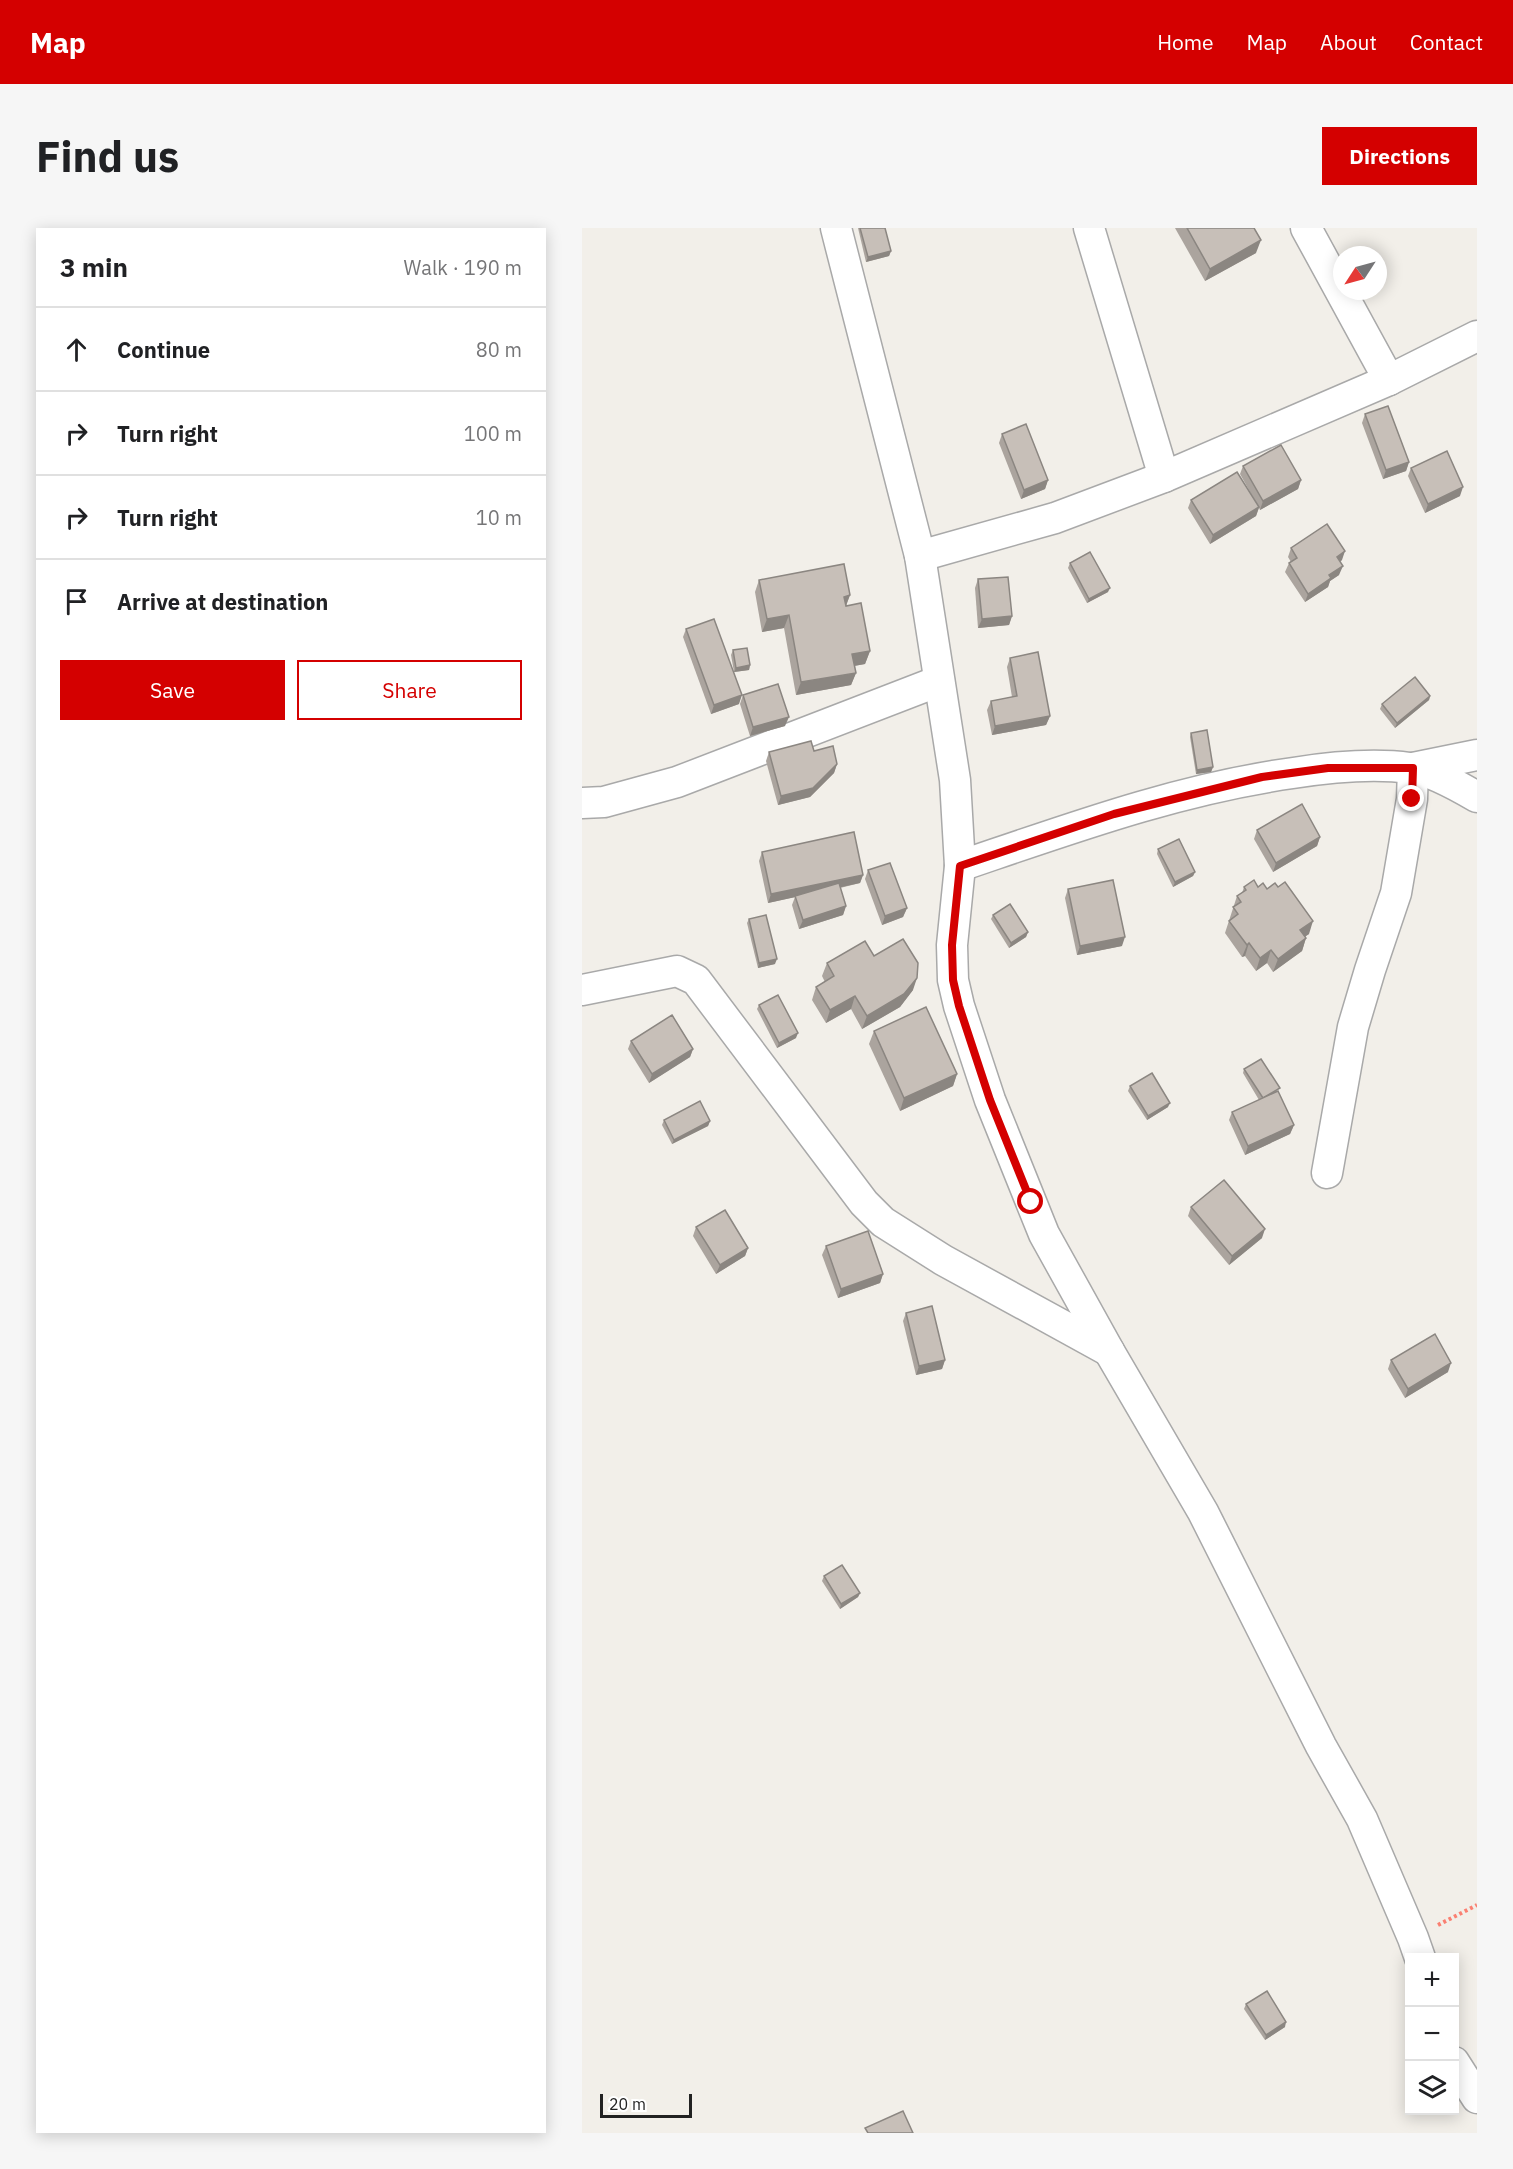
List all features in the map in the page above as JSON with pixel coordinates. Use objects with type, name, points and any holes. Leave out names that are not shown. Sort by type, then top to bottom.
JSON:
[{"type":"street","points":[[836,228],[920,556],[955,780],[960,866],[952,945],[953,980],[959,1006],[990,1100],[1044,1234],[1203,1512],[1321,1746],[1362,1819],[1417,1948]]},
{"type":"street","points":[[1089,228],[1164,477]]},
{"type":"street","points":[[1306,228],[1389,380]]},
{"type":"street","points":[[920,556],[1055,518],[1164,477],[1389,380],[1477,336]]},
{"type":"street","points":[[582,803],[604,802],[677,782],[939,681]]},
{"type":"street","points":[[960,866],[1114,814],[1262,777],[1328,768],[1413,768],[1477,755]]},
{"type":"street","points":[[1413,768],[1458,786],[1477,797]]},
{"type":"street","points":[[1327,1173],[1353,1027],[1396,893],[1412,799],[1413,768]]},
{"type":"street","points":[[582,990],[677,971],[696,980],[864,1203],[883,1222],[943,1260],[1109,1351]]},
{"type":"street","points":[[1459,2069],[1477,2098]]},
{"type":"path","points":[[1417,1948],[1477,1905]]},
{"type":"building","points":[[860,228],[885,228],[891,251],[868,257]]},
{"type":"building","points":[[1187,228],[1254,228],[1261,240],[1210,269]]},
{"type":"building","points":[[1388,406],[1409,462],[1386,470],[1365,414]]},
{"type":"building","points":[[1026,424],[1048,480],[1024,490],[1002,434]]},
{"type":"building","points":[[1281,445],[1301,480],[1263,501],[1243,466]]},
{"type":"building","points":[[1447,451],[1463,487],[1428,504],[1411,468]]},
{"type":"building","points":[[1237,472],[1259,507],[1213,535],[1191,500]]},
{"type":"building","points":[[1327,524],[1345,551],[1337,557],[1343,566],[1329,575],[1331,578],[1308,594],[1289,563],[1297,558],[1291,548]]},
{"type":"building","points":[[1090,552],[1110,588],[1089,599],[1070,563]]},
{"type":"building","points":[[844,564],[850,595],[844,597],[846,606],[861,603],[870,651],[852,654],[856,673],[801,682],[789,615],[767,619],[759,580]]},
{"type":"building","points":[[1008,577],[1012,616],[982,619],[978,579]]},
{"type":"building","points":[[714,619],[742,695],[714,705],[686,629]]},
{"type":"building","points":[[747,648],[750,665],[736,668],[733,650]]},
{"type":"building","points":[[1038,652],[1050,716],[995,726],[991,701],[1017,696],[1010,658]]},
{"type":"building","points":[[1415,677],[1430,696],[1397,723],[1382,704]]},
{"type":"building","points":[[778,684],[789,717],[753,727],[743,695]]},
{"type":"building","points":[[1207,730],[1213,767],[1197,770],[1191,733]]},
{"type":"building","points":[[811,741],[814,751],[833,746],[837,764],[813,788],[781,796],[769,752]]},
{"type":"building","points":[[1302,804],[1320,837],[1276,863],[1257,830]]},
{"type":"building","points":[[854,832],[863,875],[771,894],[762,852]]},
{"type":"building","points":[[1179,839],[1195,872],[1175,882],[1158,849]]},
{"type":"building","points":[[890,863],[907,908],[885,916],[868,870]]},
{"type":"building","points":[[1113,880],[1125,937],[1080,946],[1068,889]]},
{"type":"building","points":[[1254,880],[1258,887],[1263,883],[1267,889],[1275,883],[1278,887],[1285,882],[1313,921],[1300,930],[1306,938],[1278,959],[1271,950],[1260,958],[1229,921],[1238,914],[1233,907],[1241,902],[1237,896]]},
{"type":"building","points":[[839,883],[846,906],[803,920],[795,896]]},
{"type":"building","points":[[1010,904],[1028,932],[1011,943],[993,915]]},
{"type":"building","points":[[766,915],[777,959],[759,963],[749,919]]},
{"type":"building","points":[[903,939],[918,963],[917,978],[904,994],[867,1016],[855,996],[830,1010],[816,987],[834,976],[827,963],[865,941],[874,956]]},
{"type":"building","points":[[778,995],[798,1033],[779,1043],[759,1005]]},
{"type":"building","points":[[926,1007],[957,1074],[904,1098],[874,1031]]},
{"type":"building","points":[[672,1015],[693,1049],[652,1074],[631,1041]]},
{"type":"building","points":[[1261,1059],[1280,1088],[1263,1098],[1244,1069]]},
{"type":"building","points":[[1152,1073],[1170,1103],[1148,1116],[1130,1086]]},
{"type":"building","points":[[1278,1091],[1294,1125],[1248,1146],[1232,1112]]},
{"type":"building","points":[[700,1101],[710,1121],[674,1140],[664,1120]]},
{"type":"building","points":[[1224,1180],[1265,1229],[1232,1256],[1191,1207]]},
{"type":"building","points":[[725,1210],[748,1248],[720,1265],[696,1227]]},
{"type":"building","points":[[868,1231],[883,1274],[841,1289],[826,1246]]},
{"type":"building","points":[[932,1306],[945,1360],[919,1366],[906,1313]]},
{"type":"building","points":[[1435,1334],[1451,1363],[1408,1389],[1391,1360]]},
{"type":"building","points":[[842,1565],[860,1593],[841,1604],[824,1576]]},
{"type":"building","points":[[1267,1991],[1286,2022],[1266,2035],[1246,2004]]},
{"type":"building","points":[[903,2111],[913,2133],[868,2133],[865,2128]]},
{"type":"route","points":[[1031,1202],[990,1100],[959,1006],[953,980],[952,945],[960,866],[1114,814],[1262,777],[1328,768],[1376,766],[1413,768],[1412,799]]}]
